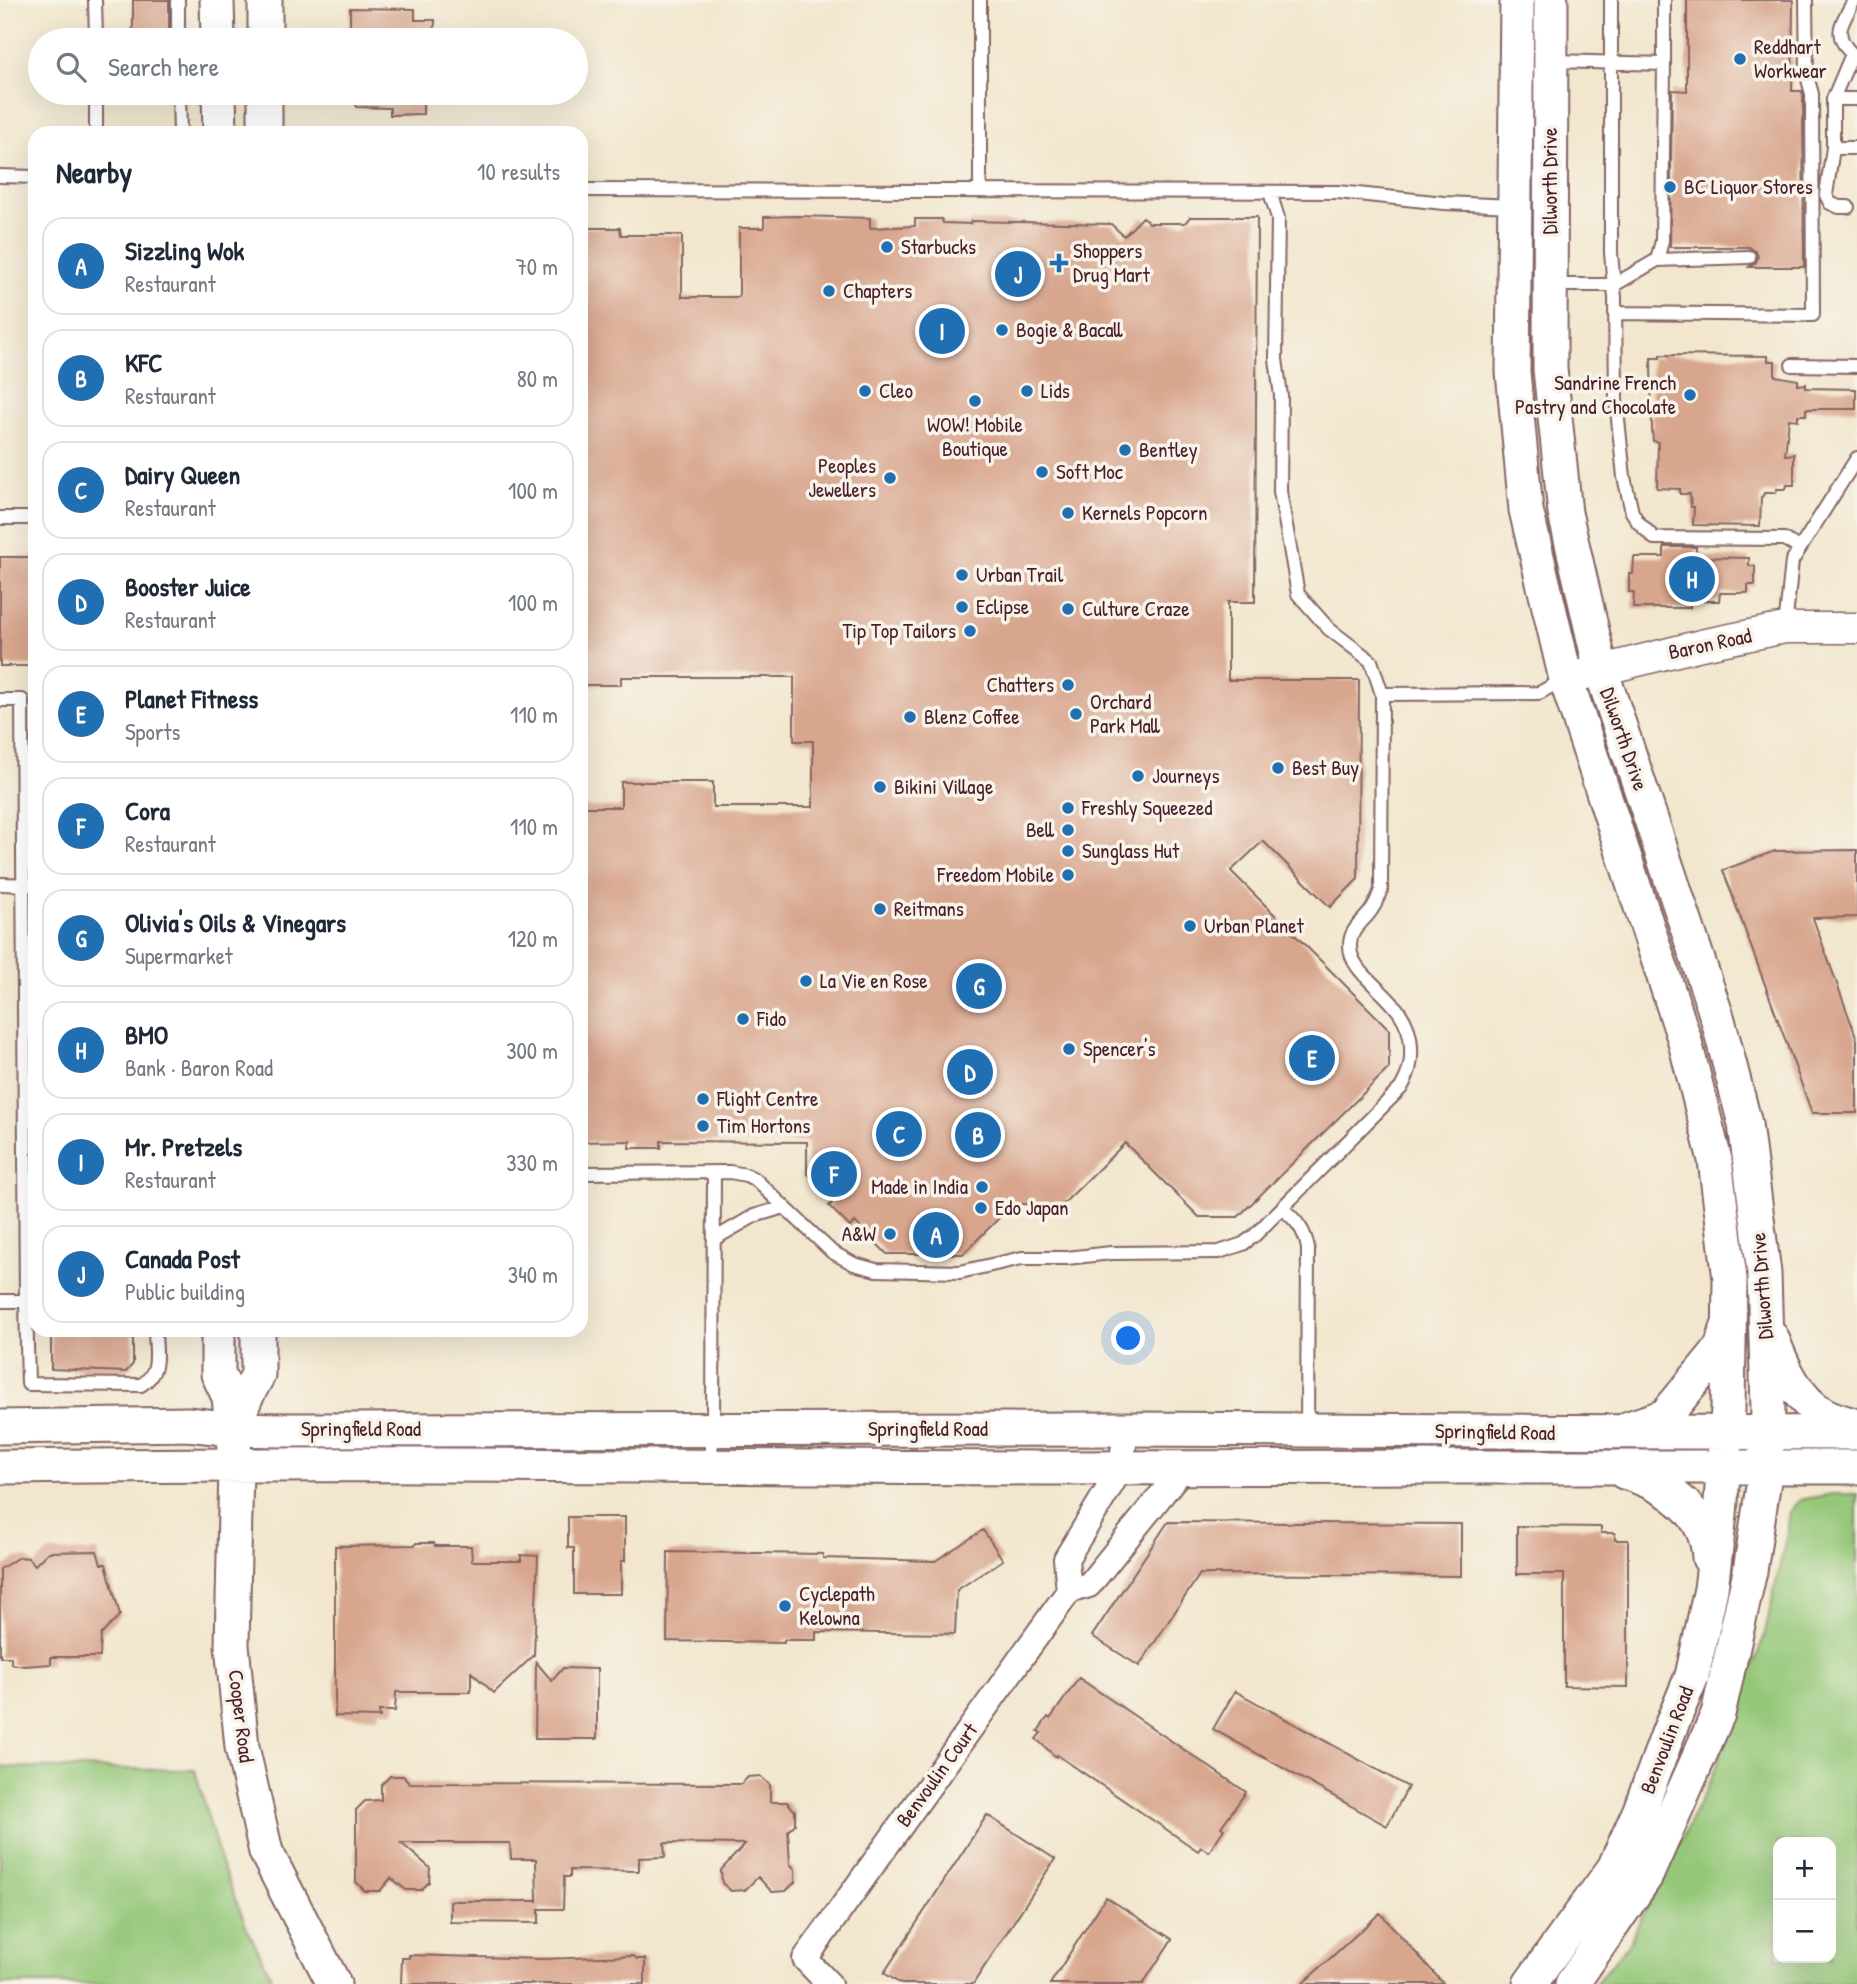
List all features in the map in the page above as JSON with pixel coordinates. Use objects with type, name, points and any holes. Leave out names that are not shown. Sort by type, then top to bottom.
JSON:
[{"type":"main road","points":[[217,0],[218,28]]},
{"type":"main road","points":[[265,0],[265,28]]},
{"type":"main road","name":"Dilworth Drive","points":[[1517,0],[1516,206],[1550,369],[1565,513],[1601,670],[1718,1020],[1745,1124],[1764,1273],[1768,1433],[1766,1467]]},
{"type":"main road","name":"Dilworth Drive","points":[[1551,0],[1550,61],[1531,285],[1513,372],[1526,510],[1566,679],[1684,1038],[1715,1160],[1730,1279],[1724,1466]]},
{"type":"main road","points":[[219,105],[220,126]]},
{"type":"main road","points":[[265,105],[265,126]]},
{"type":"main road","points":[[1766,1322],[1782,1364],[1803,1397],[1824,1415],[1857,1426]]},
{"type":"main road","points":[[1613,1433],[1665,1416],[1721,1348],[1729,1323]]},
{"type":"main road","name":"Cooper Road","points":[[218,1337],[218,1374],[229,1397],[236,1466],[232,1646],[242,1747],[266,1852],[334,1984]]},
{"type":"main road","name":"Cooper Road","points":[[233,1429],[258,1375],[258,1337]]},
{"type":"main road","name":"Springfield Road","points":[[0,1427],[188,1424],[233,1429],[1126,1429],[1857,1433]]},
{"type":"main road","name":"Benvoulin Road","points":[[1530,1984],[1614,1868],[1640,1810],[1692,1676],[1711,1589],[1724,1466]]},
{"type":"main road","name":"Springfield Road","points":[[0,1467],[1857,1468]]},
{"type":"main road","name":"Benvoulin Road","points":[[1572,1984],[1646,1876],[1718,1714],[1750,1571],[1766,1467]]},
{"type":"main road","points":[[1610,1468],[1653,1481],[1698,1518],[1708,1543],[1711,1589]]},
{"type":"street","name":"Baron Road","points":[[1566,679],[1785,628],[1857,628]]},
{"type":"street","points":[[1069,1591],[1066,1559],[1121,1468],[1126,1429]]},
{"type":"street","name":"Benvoulin Court","points":[[828,1984],[805,1959],[1069,1591],[1089,1585],[1183,1468]]},
{"type":"lane","points":[[95,0],[96,28]]},
{"type":"lane","points":[[177,0],[178,28]]},
{"type":"lane","points":[[979,191],[980,0]]},
{"type":"lane","points":[[1611,0],[1611,253],[1615,313],[1615,400],[1624,477],[1632,512],[1654,538],[1784,539],[1799,548]]},
{"type":"lane","points":[[1657,260],[1662,241],[1664,0]]},
{"type":"lane","points":[[1615,313],[1812,315],[1812,94],[1807,76],[1807,0]]},
{"type":"lane","points":[[1849,207],[1830,203],[1826,195],[1833,148],[1833,99],[1854,55],[1845,47],[1840,28],[1854,0]]},
{"type":"lane","points":[[1550,61],[1664,64]]},
{"type":"lane","points":[[1833,99],[1857,99]]},
{"type":"lane","points":[[96,105],[96,126]]},
{"type":"lane","points":[[179,105],[180,126]]},
{"type":"lane","points":[[1833,148],[1857,148]]},
{"type":"lane","points":[[0,176],[28,177]]},
{"type":"lane","points":[[588,190],[1338,192],[1444,203],[1516,206]]},
{"type":"lane","points":[[588,1173],[714,1172],[746,1175],[764,1187],[824,1246],[854,1264],[887,1271],[948,1272],[1022,1258],[1067,1258],[1111,1253],[1219,1252],[1243,1244],[1395,1096],[1406,1080],[1411,1064],[1410,1031],[1402,1013],[1357,967],[1350,948],[1353,932],[1372,910],[1381,890],[1382,694],[1370,661],[1329,629],[1297,594],[1280,491],[1281,396],[1276,359],[1278,218],[1270,192]]},
{"type":"lane","points":[[1531,285],[1614,285],[1657,260],[1749,257]]},
{"type":"lane","points":[[1793,365],[1857,366]]},
{"type":"lane","points":[[1785,628],[1792,561],[1857,458]]},
{"type":"lane","points":[[0,518],[28,518]]},
{"type":"lane","points":[[1382,694],[1539,693],[1566,679]]},
{"type":"lane","points":[[0,700],[22,700],[28,858]]},
{"type":"lane","points":[[0,884],[28,884]]},
{"type":"lane","points":[[28,1023],[28,1384],[141,1385],[151,1379],[155,1368],[155,1337]]},
{"type":"lane","points":[[710,1466],[713,1429],[714,1172]]},
{"type":"lane","points":[[714,1239],[754,1216],[784,1207]]},
{"type":"lane","points":[[1282,1208],[1298,1221],[1304,1230],[1308,1250],[1307,1430]]},
{"type":"lane","points":[[0,1301],[26,1301]]},
{"type":"green space","points":[[1832,1494],[1857,1494],[1857,1984],[1595,1984],[1629,1943],[1710,1782],[1764,1637],[1790,1511],[1799,1500]]},
{"type":"green space","points":[[0,1767],[195,1770],[221,1864],[248,1930],[275,1984],[0,1984]]},
{"type":"building","points":[[133,0],[169,0],[169,28],[133,28]]},
{"type":"building","points":[[1687,0],[1793,0],[1792,91],[1802,91],[1803,95],[1804,267],[1749,267],[1758,257],[1749,247],[1670,247],[1672,90],[1687,91]]},
{"type":"building","points":[[350,8],[415,9],[415,20],[435,20],[435,28],[350,28]]},
{"type":"building","points":[[423,105],[423,114],[390,115],[390,108],[356,107]]},
{"type":"building","name":"Orchard Park Mall","points":[[764,217],[870,218],[870,228],[915,226],[915,219],[942,219],[943,223],[970,224],[971,221],[1111,224],[1124,236],[1143,217],[1149,223],[1185,223],[1190,217],[1257,217],[1255,602],[1228,602],[1228,680],[1359,680],[1358,879],[1330,907],[1263,841],[1231,871],[1389,1029],[1389,1068],[1238,1217],[1199,1217],[1125,1143],[1055,1212],[1039,1212],[1039,1204],[1013,1204],[963,1254],[887,1254],[855,1222],[850,1227],[829,1206],[834,1201],[807,1173],[807,1142],[661,1141],[661,1148],[629,1148],[630,1141],[588,1142],[588,807],[621,807],[621,782],[713,782],[713,807],[813,807],[813,741],[794,741],[794,677],[621,677],[621,685],[588,685],[588,228],[620,228],[621,235],[682,235],[682,297],[739,297],[739,228],[764,228]]},
{"type":"building","points":[[1660,355],[1768,356],[1768,361],[1775,361],[1775,376],[1798,380],[1798,385],[1806,384],[1806,388],[1856,389],[1856,409],[1806,409],[1806,415],[1798,415],[1798,420],[1789,419],[1785,455],[1794,454],[1794,485],[1777,489],[1776,493],[1764,493],[1761,497],[1760,526],[1693,525],[1694,507],[1691,507],[1690,494],[1680,494],[1680,489],[1657,488],[1658,442],[1653,441],[1652,430],[1651,358],[1660,358]]},
{"type":"building","points":[[1664,547],[1696,547],[1696,557],[1749,558],[1749,566],[1755,566],[1755,585],[1748,585],[1748,593],[1720,593],[1719,601],[1690,601],[1690,608],[1633,608],[1634,592],[1629,592],[1629,574],[1633,574],[1634,557],[1664,557]]},
{"type":"building","points":[[0,557],[28,557],[28,666],[0,666]]},
{"type":"building","points":[[1857,850],[1857,917],[1813,918],[1857,1039],[1857,1113],[1812,1113],[1723,870],[1775,851]]},
{"type":"building","points":[[51,1337],[133,1337],[133,1364],[126,1372],[51,1369]]},
{"type":"building","points":[[568,1517],[625,1517],[625,1561],[621,1561],[621,1594],[574,1594],[574,1548],[568,1548]]},
{"type":"building","points":[[1168,1522],[1461,1524],[1461,1576],[1200,1574],[1139,1666],[1092,1636]]},
{"type":"building","points":[[1517,1526],[1601,1527],[1601,1533],[1615,1533],[1615,1540],[1628,1540],[1628,1687],[1564,1686],[1564,1574],[1517,1574]]},
{"type":"building","points":[[983,1530],[1003,1560],[957,1590],[955,1634],[816,1632],[816,1640],[784,1640],[784,1643],[667,1641],[668,1552],[823,1554],[823,1558],[935,1561]]},
{"type":"building","points":[[416,1543],[471,1546],[472,1561],[521,1561],[521,1555],[538,1556],[534,1655],[494,1693],[471,1672],[471,1692],[396,1692],[395,1711],[379,1711],[380,1717],[335,1716],[335,1546]]},
{"type":"building","points":[[97,1551],[101,1564],[106,1564],[120,1615],[101,1635],[100,1657],[51,1657],[51,1664],[24,1666],[11,1664],[11,1657],[0,1657],[0,1569],[19,1557],[28,1558],[35,1565],[48,1552]]},
{"type":"building","points":[[536,1662],[552,1681],[563,1668],[597,1669],[597,1739],[535,1739]]},
{"type":"building","points":[[1079,1678],[1246,1792],[1221,1827],[1224,1829],[1209,1852],[1201,1847],[1198,1851],[1057,1755],[1056,1757],[1036,1739],[1041,1733],[1038,1731],[1048,1717],[1050,1719]]},
{"type":"building","points":[[1235,1691],[1408,1787],[1387,1826],[1213,1729]]},
{"type":"building","points":[[390,1776],[403,1776],[410,1783],[741,1784],[748,1777],[760,1776],[770,1785],[770,1802],[787,1802],[795,1811],[795,1824],[788,1831],[790,1864],[795,1869],[795,1882],[786,1891],[772,1892],[758,1877],[745,1890],[731,1891],[722,1883],[721,1870],[745,1844],[664,1843],[665,1857],[639,1858],[639,1871],[570,1870],[570,1877],[564,1877],[563,1909],[539,1909],[539,1923],[450,1922],[450,1901],[537,1901],[536,1859],[511,1859],[510,1843],[401,1843],[430,1868],[429,1882],[421,1890],[406,1890],[391,1878],[380,1891],[365,1891],[356,1882],[356,1810],[365,1801],[381,1800],[381,1785]]},
{"type":"building","points":[[987,1815],[1055,1859],[973,1984],[901,1984],[884,1973]]},
{"type":"building","points":[[1106,1897],[1172,1939],[1143,1984],[1050,1984]]},
{"type":"building","points":[[1380,1913],[1444,1984],[1302,1984]]},
{"type":"building","points":[[409,1955],[541,1959],[633,1956],[645,1959],[645,1984],[401,1984],[402,1958],[409,1958]]},
{"type":"place","name":"Reddhart Workwear","points":[[1740,59]]},
{"type":"place","name":"BC Liquor Stores","points":[[1670,187]]},
{"type":"place","name":"Starbucks","points":[[887,247]]},
{"type":"place","name":"Shoppers Drug Mart","points":[[1059,263]]},
{"type":"place","name":"Canada Post","points":[[1018,274]]},
{"type":"place","name":"Chapters","points":[[829,291]]},
{"type":"place","name":"Bogie & Bacall","points":[[1002,330]]},
{"type":"place","name":"Mr. Pretzels","points":[[942,331]]},
{"type":"place","name":"Cleo","points":[[865,391]]},
{"type":"place","name":"Lids","points":[[1027,391]]},
{"type":"place","name":"Sandrine French Pastry and Chocolate","points":[[1690,395]]},
{"type":"place","name":"WOW! Mobile Boutique","points":[[975,401]]},
{"type":"place","name":"Bentley","points":[[1125,450]]},
{"type":"place","name":"Soft Moc","points":[[1042,472]]},
{"type":"place","name":"Peoples Jewellers","points":[[890,478]]},
{"type":"place","name":"Kernels Popcorn","points":[[1068,513]]},
{"type":"place","name":"Urban Trail","points":[[962,575]]},
{"type":"place","name":"BMO","points":[[1692,579]]},
{"type":"place","name":"Eclipse","points":[[962,607]]},
{"type":"place","name":"Culture Craze","points":[[1068,609]]},
{"type":"place","name":"Tip Top Tailors","points":[[970,631]]},
{"type":"place","name":"Chatters","points":[[1068,685]]},
{"type":"place","name":"Orchard Park Mall","points":[[1076,714]]},
{"type":"place","name":"Blenz Coffee","points":[[910,717]]},
{"type":"place","name":"Best Buy","points":[[1278,768]]},
{"type":"place","name":"Journeys","points":[[1138,776]]},
{"type":"place","name":"Bikini Village","points":[[880,787]]},
{"type":"place","name":"Freshly Squeezed","points":[[1068,808]]},
{"type":"place","name":"Bell","points":[[1068,830]]},
{"type":"place","name":"Sunglass Hut","points":[[1068,851]]},
{"type":"place","name":"Freedom Mobile","points":[[1068,875]]},
{"type":"place","name":"Reitmans","points":[[880,909]]},
{"type":"place","name":"Urban Planet","points":[[1190,926]]},
{"type":"place","name":"La Vie en Rose","points":[[806,981]]},
{"type":"place","name":"Olivia's Oils & Vinegars","points":[[979,986]]},
{"type":"place","name":"Fido","points":[[743,1019]]},
{"type":"place","name":"Spencer's","points":[[1069,1049]]},
{"type":"place","name":"Planet Fitness","points":[[1312,1058]]},
{"type":"place","name":"Booster Juice","points":[[970,1072]]},
{"type":"place","name":"Flight Centre","points":[[703,1099]]},
{"type":"place","name":"Tim Hortons","points":[[703,1126]]},
{"type":"place","name":"Dairy Queen","points":[[899,1134]]},
{"type":"place","name":"KFC","points":[[978,1135]]},
{"type":"place","name":"Cora","points":[[834,1174]]},
{"type":"place","name":"Made in India","points":[[982,1187]]},
{"type":"place","name":"Edo Japan","points":[[981,1208]]},
{"type":"place","name":"A&W","points":[[890,1234]]},
{"type":"place","name":"Sizzling Wok","points":[[936,1235]]},
{"type":"place","name":"Cyclepath Kelowna","points":[[785,1606]]}]
